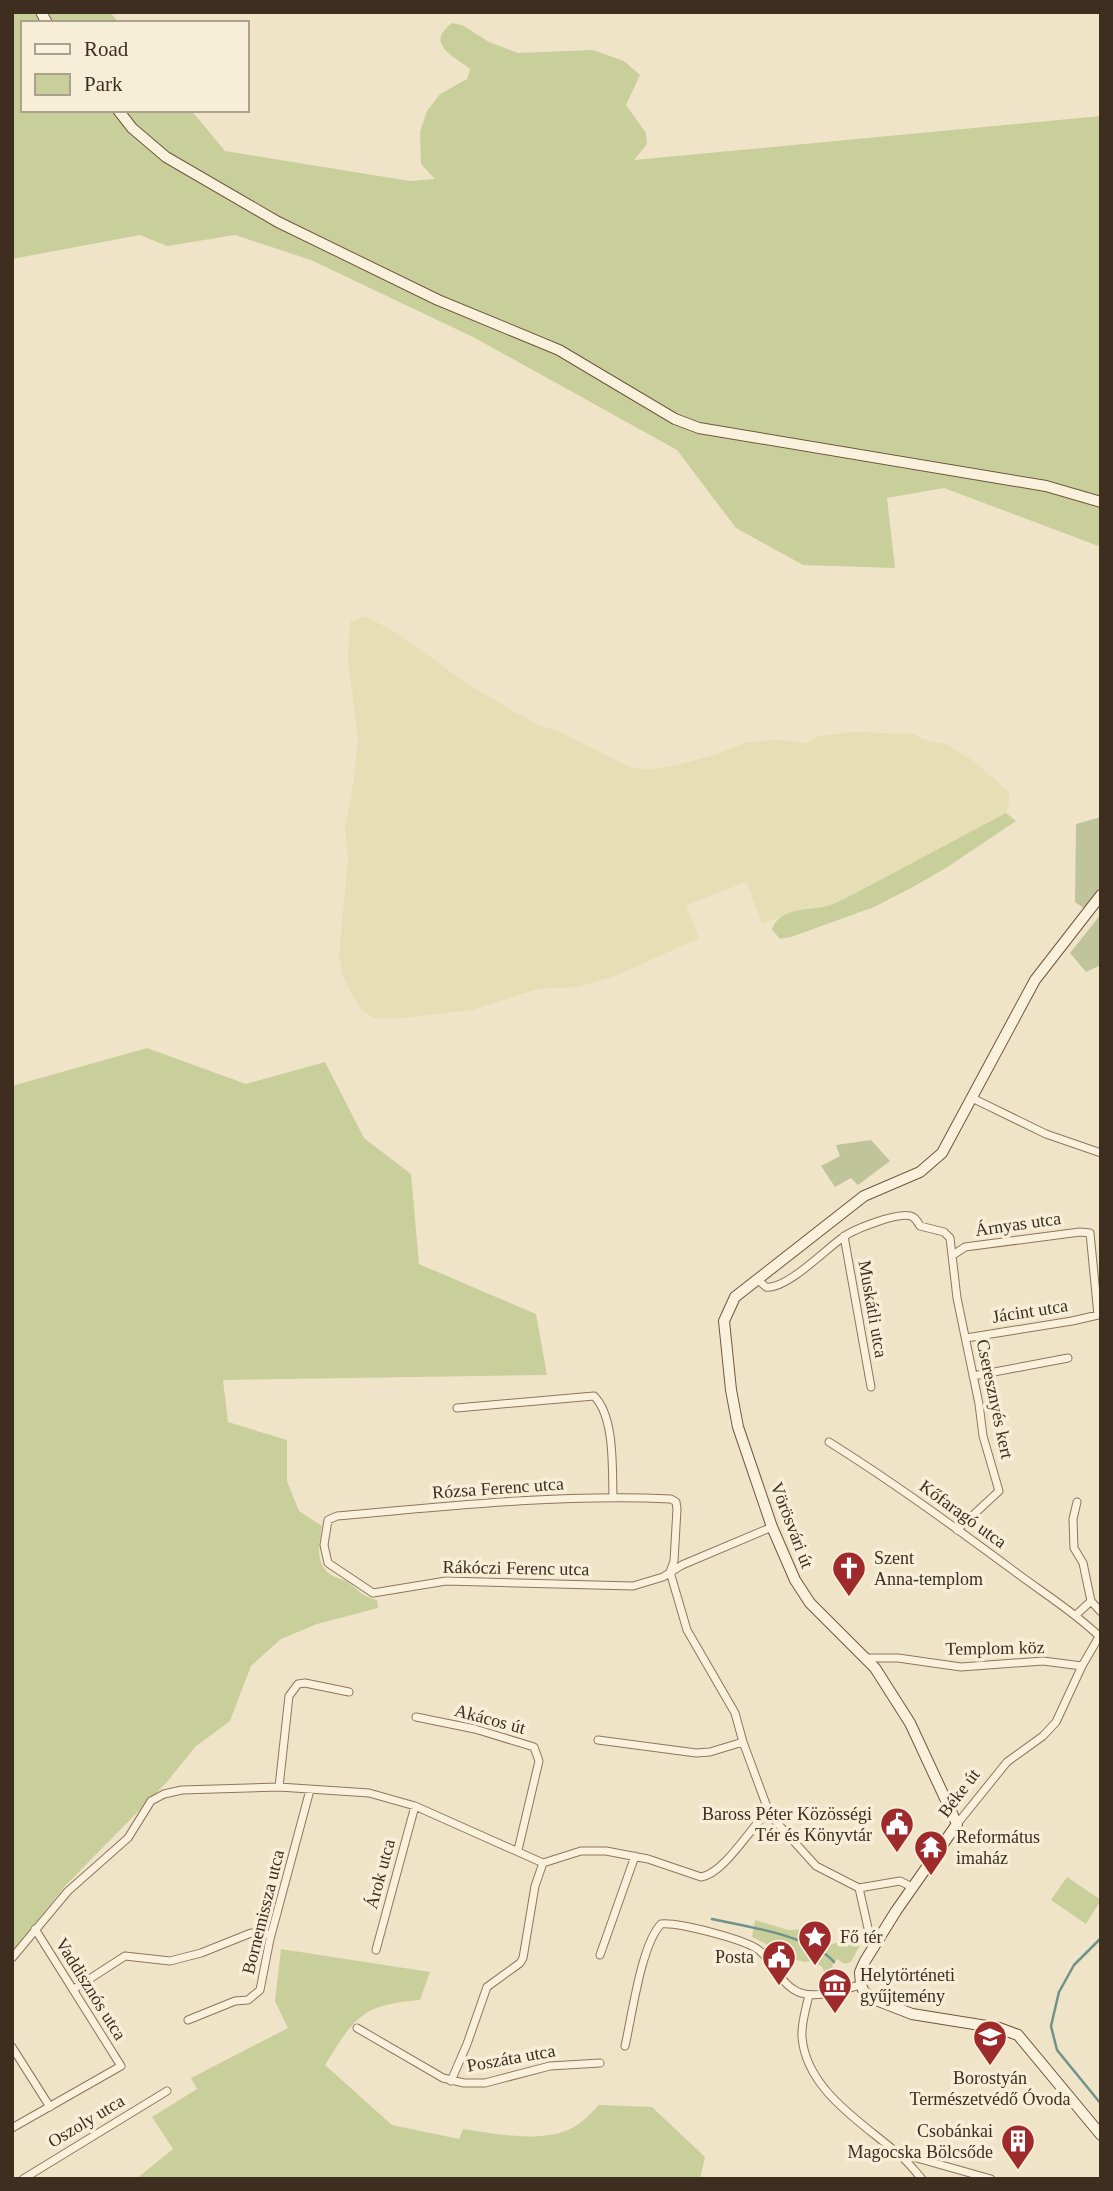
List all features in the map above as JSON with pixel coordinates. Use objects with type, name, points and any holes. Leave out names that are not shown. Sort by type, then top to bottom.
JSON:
[{"type":"main road","points":[[120,112],[132,128],[166,157],[266,216],[438,300],[559,350],[676,419],[699,428],[1046,486],[1101,502]]},
{"type":"main road","name":"Vörösvári út","points":[[957,1824],[910,1723],[866,1658],[810,1602],[795,1580],[772,1527],[738,1427],[727,1358],[725,1314],[735,1297],[864,1196],[920,1172],[942,1153],[1035,980],[1101,895]]},
{"type":"main road","name":"Béke út","points":[[860,1986],[860,1972],[865,1961],[957,1824]]},
{"type":"main road","points":[[860,1986],[876,2000],[912,2014],[999,2028],[1018,2035],[1101,2135]]},
{"type":"street","points":[[972,1098],[1046,1134],[1101,1153]]},
{"type":"street","points":[[757,1279],[766,1287],[778,1285],[817,1259],[844,1236],[877,1222],[910,1216],[915,1218],[920,1226],[947,1234],[953,1245],[953,1255]]},
{"type":"street","name":"Árnyas utca","points":[[953,1255],[965,1247],[1080,1232],[1090,1233]]},
{"type":"street","name":"Jácint utca","points":[[966,1338],[1098,1315],[1090,1233]]},
{"type":"street","name":"Muskátli utca","points":[[844,1236],[871,1387]]},
{"type":"street","name":"Cseresznyés kert","points":[[953,1255],[957,1298],[983,1436],[999,1491],[957,1530]]},
{"type":"street","points":[[973,1376],[1068,1358]]},
{"type":"street","points":[[457,1408],[594,1396],[603,1408],[609,1431],[614,1496]]},
{"type":"street","name":"Kőfaragó utca","points":[[829,1442],[890,1480],[1077,1614],[1100,1635]]},
{"type":"street","name":"Rózsa Ferenc utca","points":[[328,1520],[337,1516],[475,1503],[614,1496],[671,1499],[677,1508],[674,1561],[670,1572]]},
{"type":"street","points":[[1077,1502],[1073,1519],[1074,1548],[1083,1563],[1091,1601],[1101,1612]]},
{"type":"street","name":"Rákóczi Ferenc utca","points":[[328,1520],[324,1545],[328,1563],[373,1593],[446,1581],[634,1586],[663,1577],[670,1572]]},
{"type":"street","points":[[772,1527],[670,1572],[687,1630],[735,1713],[770,1815],[816,1866],[859,1888],[900,1881],[912,1888]]},
{"type":"street","points":[[1077,1614],[1091,1601]]},
{"type":"street","name":"Béke út","points":[[957,1824],[1007,1762],[1049,1731],[1064,1709],[1082,1666],[1100,1635]]},
{"type":"street","name":"Templom köz","points":[[866,1658],[898,1658],[961,1667],[1043,1661],[1082,1666]]},
{"type":"street","points":[[279,1787],[289,1696],[293,1689],[298,1684],[305,1683],[349,1692]]},
{"type":"street","name":"Akácos út","points":[[416,1717],[475,1729],[534,1747],[539,1761],[518,1850]]},
{"type":"street","points":[[598,1740],[696,1753],[710,1752],[743,1742]]},
{"type":"street","points":[[12,1958],[68,1891],[128,1838],[151,1801],[181,1790],[279,1787],[369,1793],[415,1806],[543,1863],[581,1851],[606,1851],[635,1856],[696,1877],[705,1877],[721,1866],[761,1819],[770,1815]]},
{"type":"street","name":"Bornemissza utca","points":[[188,2020],[235,2001],[248,2000],[260,1990],[271,1935],[310,1790]]},
{"type":"street","name":"Árok utca","points":[[376,1950],[415,1806]]},
{"type":"street","points":[[600,1955],[635,1856]]},
{"type":"street","points":[[451,2081],[487,1987],[523,1958],[535,1886],[543,1863]]},
{"type":"street","points":[[859,1888],[868,1928]]},
{"type":"street","points":[[625,2046],[645,1956],[661,1924],[691,1927],[754,1946],[793,1989],[809,1995],[860,1986]]},
{"type":"street","name":"Vaddisznós utca","points":[[35,1929],[121,2066],[50,2107]]},
{"type":"street","points":[[74,1989],[125,1956],[170,1961],[201,1953],[251,1933],[271,1935]]},
{"type":"street","points":[[809,1995],[802,2038],[822,2085],[863,2126],[898,2153],[922,2179]]},
{"type":"street","name":"Poszáta utca","points":[[357,2028],[451,2081],[475,2084],[550,2066],[600,2063]]},
{"type":"street","points":[[12,2047],[50,2107],[12,2128]]},
{"type":"street","name":"Oszoly utca","points":[[23,2179],[167,2091]]},
{"type":"street","points":[[898,2153],[990,2179]]},
{"type":"shaded area","points":[[365,616],[397,633],[469,685],[536,724],[558,731],[632,768],[651,769],[677,765],[715,755],[746,742],[782,740],[807,743],[816,737],[851,732],[914,734],[922,739],[948,745],[975,762],[1009,792],[1009,804],[1006,813],[850,896],[826,906],[795,912],[762,924],[747,882],[686,905],[699,938],[618,975],[578,987],[537,989],[472,1010],[394,1019],[373,1018],[360,1008],[351,992],[342,973],[339,955],[348,858],[345,829],[358,739],[348,660],[350,622]]},
{"type":"green space","points":[[12,12],[110,12],[117,21],[21,21],[21,112],[193,112],[225,151],[410,181],[435,179],[421,164],[420,132],[427,111],[440,94],[467,79],[470,69],[444,49],[441,43],[444,30],[452,23],[462,25],[489,42],[518,53],[593,50],[624,61],[640,75],[626,105],[646,133],[647,144],[634,160],[1101,116],[1101,547],[944,488],[887,498],[895,568],[803,565],[736,528],[677,450],[475,338],[311,260],[235,235],[167,246],[140,235],[12,259]]},
{"type":"green space","points":[[1006,813],[1016,821],[946,868],[874,907],[791,937],[780,939],[772,930],[775,923],[786,914],[840,901]]},
{"type":"green space","points":[[1101,817],[1101,889],[1085,909],[1075,902],[1076,824]]},
{"type":"green space","points":[[1101,914],[1101,965],[1086,972],[1070,953]]},
{"type":"green space","points":[[147,1048],[246,1084],[325,1062],[364,1138],[411,1174],[419,1264],[536,1314],[547,1375],[223,1380],[228,1422],[287,1440],[287,1481],[299,1511],[322,1526],[319,1554],[327,1572],[377,1600],[378,1608],[317,1624],[281,1639],[251,1666],[230,1721],[195,1747],[167,1782],[65,1886],[12,1952],[12,1086]]},
{"type":"green space","points":[[871,1140],[890,1161],[858,1185],[851,1178],[835,1187],[821,1166],[840,1156],[836,1145]]},
{"type":"green space","points":[[1067,1877],[1101,1900],[1086,1924],[1051,1900]]},
{"type":"green space","points":[[755,1920],[788,1930],[821,1929],[826,1941],[813,1961],[804,1962],[790,1958],[752,1937]]},
{"type":"green space","points":[[858,1937],[860,1945],[851,1962],[845,1964],[837,1959],[832,1966],[834,1972],[825,1974],[822,1967],[816,1963],[824,1946]]},
{"type":"green space","points":[[281,1949],[430,1972],[420,2000],[384,2006],[362,2016],[344,2035],[325,2065],[392,2125],[459,2139],[463,2129],[534,2136],[574,2127],[599,2105],[652,2107],[705,2157],[700,2179],[136,2179],[173,2149],[152,2117],[197,2089],[191,2078],[288,2028],[275,2001]]},
{"type":"waterway","points":[[712,1919],[794,1939],[824,1953],[834,1962]]},
{"type":"waterway","points":[[1101,1938],[1074,1965],[1059,1992],[1051,2026],[1057,2050],[1101,2104]]},
{"type":"place","name":"Szent Anna-templom","points":[[849,1598]]},
{"type":"place","name":"Baross Péter Közösségi Tér és Könyvtár","points":[[897,1854]]},
{"type":"place","name":"Református imaház","points":[[931,1877]]},
{"type":"place","name":"Fő tér","points":[[815,1967]]},
{"type":"place","name":"Posta","points":[[779,1987]]},
{"type":"place","name":"Helytörténeti gyűjtemény","points":[[835,2015]]},
{"type":"place","name":"Borostyán Természetvédő Óvoda","points":[[990,2067]]},
{"type":"place","name":"Csobánkai Magocska Bölcsőde","points":[[1018,2171]]}]
